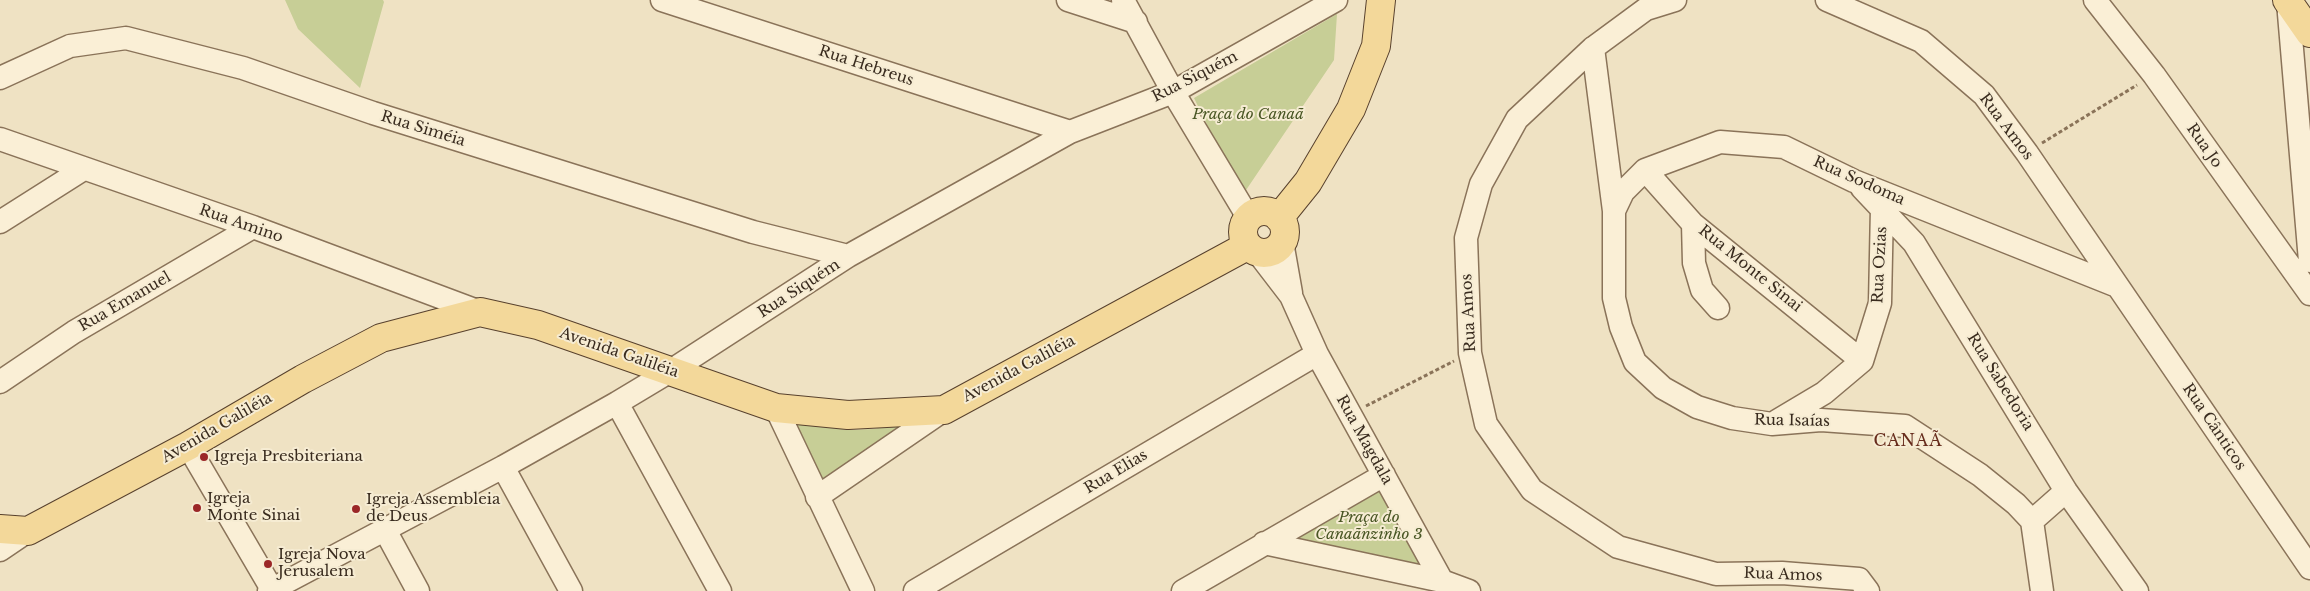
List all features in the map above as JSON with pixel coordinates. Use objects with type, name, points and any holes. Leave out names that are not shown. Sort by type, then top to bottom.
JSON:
[{"type":"main road","name":"Avenida Galiléia","points":[[28,531],[188,446],[303,379],[381,338],[480,312],[538,325],[672,370],[776,408],[848,415],[944,410],[1267,240],[1308,182],[1351,109],[1376,46],[1381,0]]},
{"type":"main road","points":[[2288,1],[2310,33]]},
{"type":"main road","points":[[1248,217],[1242,231],[1267,240]]},
{"type":"main road","points":[[0,529],[28,531]]},
{"type":"street","name":"Rua Hebreus","points":[[662,0],[1070,132]]},
{"type":"street","points":[[1068,0],[1136,22]]},
{"type":"street","points":[[1123,0],[1173,92],[1248,217]]},
{"type":"street","name":"Rua Siquém","points":[[271,590],[503,467],[617,403],[672,370],[848,256],[1070,132],[1173,92],[1336,0]]},
{"type":"street","name":"Rua Amos","points":[[1675,0],[1646,9],[1593,48],[1516,119],[1481,184],[1466,238],[1470,353],[1486,424],[1532,490],[1618,548],[1716,574],[1782,573],[1859,579],[1868,591]]},
{"type":"street","name":"Rua Amos","points":[[1827,0],[1921,41],[1984,95],[2027,153],[2117,286]]},
{"type":"street","name":"Rua Jo","points":[[2095,0],[2154,75],[2310,294]]},
{"type":"street","points":[[2288,1],[2310,261]]},
{"type":"street","name":"Rua Siméia","points":[[0,78],[70,46],[126,38],[244,68],[373,113],[734,226],[848,256]]},
{"type":"street","name":"Rua Isaías","points":[[1593,48],[1614,211],[1614,298],[1621,327],[1635,362],[1663,388],[1698,407],[1732,418],[1772,424],[1821,420],[1905,426],[1980,475],[2016,504],[2032,521]]},
{"type":"street","name":"Rua Amino","points":[[0,140],[82,170],[253,227],[480,312]]},
{"type":"street","name":"Rua Sodoma","points":[[1614,211],[1623,192],[1645,170],[1720,142],[1784,147],[1854,181],[2117,286]]},
{"type":"street","points":[[0,222],[82,170]]},
{"type":"street","name":"Rua Monte Sinai","points":[[1645,170],[1693,224],[1862,361]]},
{"type":"street","name":"Rua Sabedoria","points":[[1854,181],[1882,207],[1914,243],[2066,491],[2137,591]]},
{"type":"street","name":"Rua Ozias","points":[[1862,361],[1880,303],[1882,207]]},
{"type":"street","points":[[1693,224],[1694,263],[1702,290],[1718,308]]},
{"type":"street","name":"Rua Emanuel","points":[[0,382],[74,332],[253,227]]},
{"type":"street","name":"Rua Magdala","points":[[1267,240],[1317,354],[1442,581]]},
{"type":"street","name":"Rua Cânticos","points":[[2117,286],[2310,568]]},
{"type":"street","name":"Rua Elias","points":[[915,591],[1317,354]]},
{"type":"street","points":[[1772,424],[1824,393],[1862,361]]},
{"type":"street","points":[[617,403],[720,591]]},
{"type":"street","points":[[776,408],[863,591]]},
{"type":"street","points":[[817,497],[944,410]]},
{"type":"street","points":[[188,446],[271,590]]},
{"type":"street","points":[[503,467],[570,591]]},
{"type":"street","points":[[1183,591],[1384,475]]},
{"type":"street","points":[[2042,591],[2032,521],[2066,491]]},
{"type":"street","points":[[385,530],[418,591]]},
{"type":"street","points":[[0,550],[28,531]]},
{"type":"street","points":[[1264,543],[1442,581],[1469,591]]},
{"type":"path","points":[[2027,153],[2154,75]]},
{"type":"path","points":[[1350,414],[1470,353]]},
{"type":"green space","points":[[285,0],[383,0],[360,88],[298,29]]},
{"type":"green space","name":"Praça do Canaã","points":[[1337,14],[1334,60],[1242,196],[1194,98]]},
{"type":"green space","points":[[784,416],[810,425],[849,430],[873,429],[924,419],[815,486]]},
{"type":"green space","name":"Praça do Canaãnzinho 3","points":[[1382,481],[1431,573],[1278,541]]},
{"type":"place","name":"Igreja Presbiteriana","points":[[204,457]]},
{"type":"place","name":"Igreja Monte Sinai","points":[[197,508]]},
{"type":"place","name":"Igreja Assembleia de Deus","points":[[356,509]]},
{"type":"place","name":"Igreja Nova Jerusalem","points":[[268,564]]},
{"type":"district","name":"CANAÃ","points":[[1908,441]]}]
